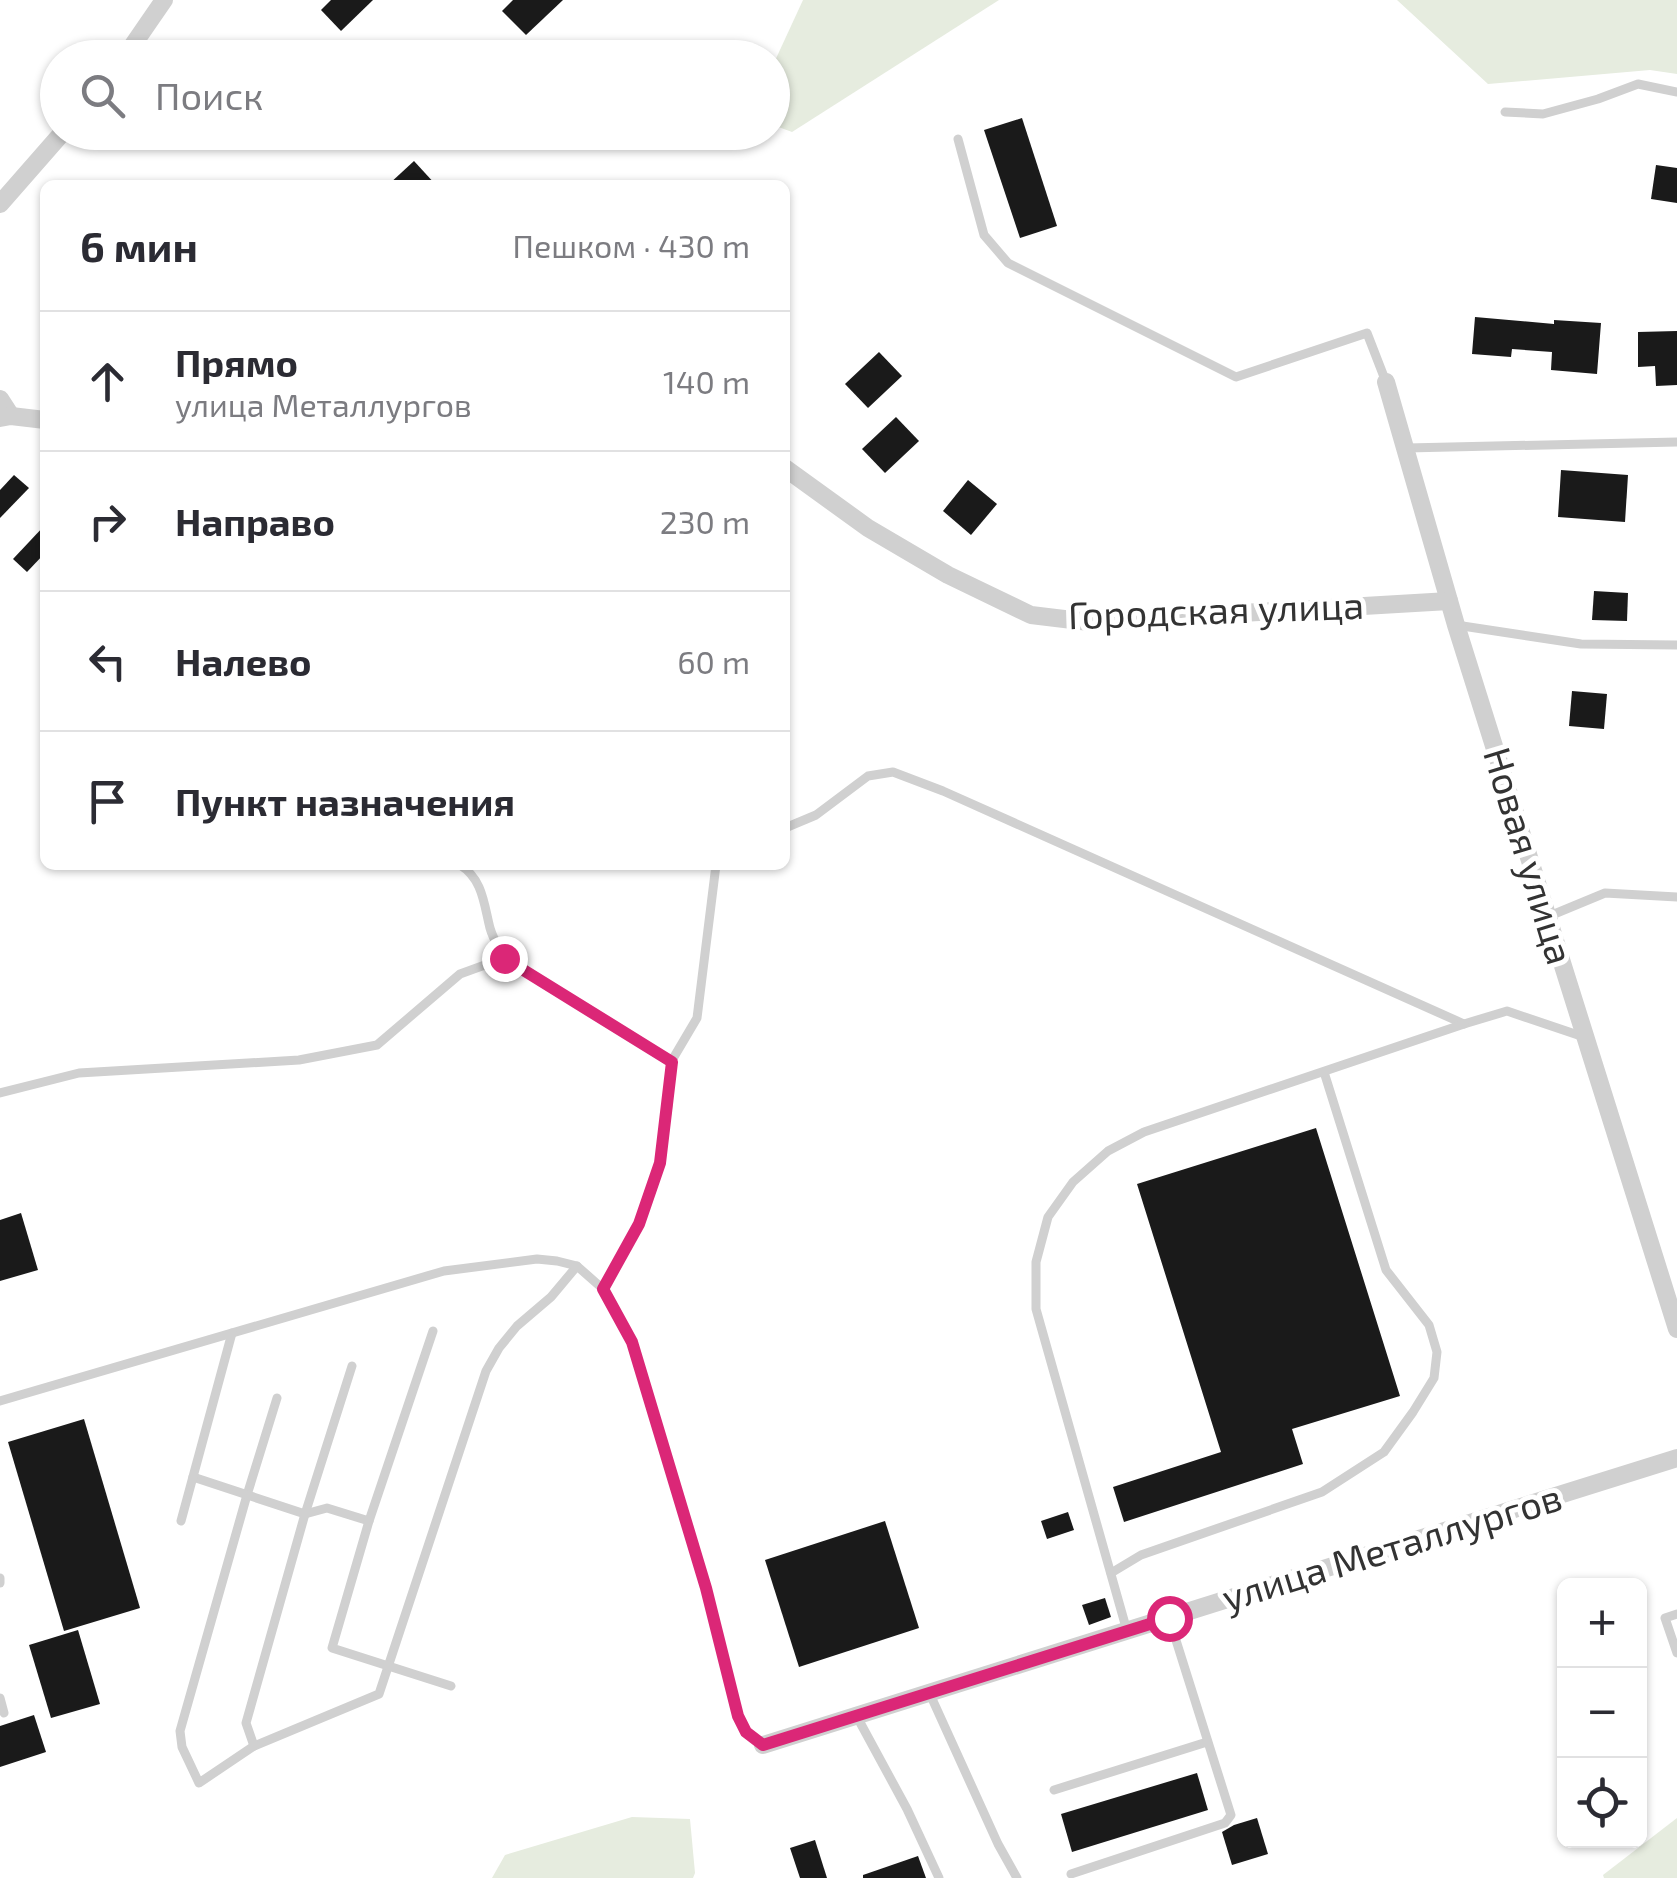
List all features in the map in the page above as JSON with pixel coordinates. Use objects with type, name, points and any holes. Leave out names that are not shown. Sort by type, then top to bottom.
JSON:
[{"type":"street","points":[[136,40],[164,0]]},
{"type":"street","points":[[0,204],[47,150]]},
{"type":"street","name":"Новая улица","points":[[1386,382],[1456,625],[1677,1329]]},
{"type":"street","points":[[0,399],[6,417],[40,420]]},
{"type":"street","name":"Городская улица","points":[[790,472],[868,528],[932,566],[1031,615],[1089,622],[1449,600]]},
{"type":"street","name":"улица Металлургов","points":[[763,1745],[1677,1458]]},
{"type":"lane","points":[[1504,112],[1543,114],[1638,84],[1677,92]]},
{"type":"lane","points":[[958,138],[984,234],[1008,263],[1236,377],[1367,333],[1386,382]]},
{"type":"lane","points":[[1407,448],[1677,442]]},
{"type":"lane","points":[[1456,625],[1581,644],[1677,645]]},
{"type":"lane","points":[[790,826],[816,815],[868,776],[893,772],[1464,1024]]},
{"type":"lane","points":[[468,870],[483,891],[491,932],[504,958],[672,1062]]},
{"type":"lane","points":[[603,1289],[639,1224],[660,1163],[672,1062],[696,1018],[715,870]]},
{"type":"lane","points":[[1547,917],[1606,892],[1677,897]]},
{"type":"lane","points":[[0,1093],[78,1073],[300,1060],[377,1045],[460,974],[504,958]]},
{"type":"lane","points":[[1128,1631],[1036,1309],[1036,1262],[1048,1216],[1073,1182],[1108,1151],[1144,1132],[1507,1011],[1584,1037]]},
{"type":"lane","points":[[1111,1573],[1141,1556],[1322,1492],[1384,1452],[1434,1378],[1437,1352],[1429,1325],[1386,1270],[1324,1072]]},
{"type":"lane","points":[[0,1401],[444,1271],[537,1259],[577,1266],[603,1289],[632,1342],[706,1588],[738,1716],[746,1732],[763,1745]]},
{"type":"lane","points":[[278,1398],[180,1731],[182,1747],[199,1783],[254,1746],[378,1694],[486,1371],[517,1326],[551,1297],[577,1266]]},
{"type":"lane","points":[[433,1331],[368,1521],[332,1648],[451,1686]]},
{"type":"lane","points":[[181,1521],[232,1333]]},
{"type":"lane","points":[[254,1746],[246,1723],[304,1514],[352,1366]]},
{"type":"lane","points":[[193,1477],[304,1514],[327,1508],[368,1521]]},
{"type":"lane","points":[[1677,1614],[1665,1618],[1677,1652]]},
{"type":"lane","points":[[1071,1874],[1224,1824],[1231,1815],[1169,1618]]},
{"type":"lane","points":[[929,1692],[1017,1878]]},
{"type":"lane","points":[[0,1698],[4,1713]]},
{"type":"lane","points":[[856,1715],[939,1878]]},
{"type":"lane","points":[[1054,1790],[1208,1742]]},
{"type":"shaded area","points":[[803,0],[999,0],[792,132],[790,40],[785,40]]},
{"type":"shaded area","points":[[1397,0],[1677,0],[1677,74],[1650,70],[1488,84]]},
{"type":"shaded area","points":[[632,1817],[690,1819],[693,1878],[492,1878],[505,1855]]},
{"type":"shaded area","points":[[1677,1818],[1677,1878],[1604,1878],[1638,1848],[1647,1848],[1647,1841]]},
{"type":"building","points":[[331,0],[373,0],[341,31],[321,10]]},
{"type":"building","points":[[513,0],[563,0],[526,35],[502,11]]},
{"type":"building","points":[[1022,118],[1057,226],[1020,238],[984,130]]},
{"type":"building","points":[[414,161],[431,180],[393,180]]},
{"type":"building","points":[[1656,165],[1677,168],[1677,203],[1651,199]]},
{"type":"building","points":[[1475,317],[1554,324],[1554,320],[1601,323],[1597,374],[1551,370],[1552,352],[1512,349],[1511,357],[1472,354]]},
{"type":"building","points":[[1677,331],[1677,385],[1656,386],[1655,366],[1638,367],[1638,332]]},
{"type":"building","points":[[879,352],[902,376],[868,408],[845,384]]},
{"type":"building","points":[[896,417],[919,441],[885,473],[862,449]]},
{"type":"building","points":[[1561,470],[1628,475],[1625,522],[1558,517]]},
{"type":"building","points":[[14,475],[29,488],[0,518],[0,490]]},
{"type":"building","points":[[968,480],[997,504],[971,535],[943,511]]},
{"type":"building","points":[[40,530],[40,558],[27,572],[13,559]]},
{"type":"building","points":[[1594,591],[1628,593],[1627,621],[1592,620]]},
{"type":"building","points":[[1572,691],[1607,694],[1604,729],[1569,726]]},
{"type":"building","points":[[1316,1128],[1400,1396],[1292,1429],[1303,1464],[1124,1522],[1113,1487],[1221,1452],[1137,1184]]},
{"type":"building","points":[[21,1213],[38,1270],[0,1281],[0,1220]]},
{"type":"building","points":[[84,1419],[140,1608],[64,1631],[8,1442]]},
{"type":"building","points":[[1068,1512],[1074,1530],[1047,1539],[1041,1521]]},
{"type":"building","points":[[885,1521],[919,1628],[799,1667],[765,1560]]},
{"type":"building","points":[[1105,1598],[1111,1617],[1089,1625],[1082,1605]]},
{"type":"building","points":[[78,1630],[100,1704],[51,1718],[29,1645]]},
{"type":"building","points":[[34,1715],[46,1752],[0,1767],[0,1726]]},
{"type":"building","points":[[1197,1773],[1208,1810],[1072,1852],[1061,1814]]},
{"type":"building","points":[[1257,1818],[1268,1854],[1232,1865],[1222,1832]]},
{"type":"building","points":[[815,1840],[827,1878],[800,1878],[790,1848]]},
{"type":"building","points":[[918,1856],[926,1878],[863,1878],[863,1875]]},
{"type":"route","points":[[504,958],[672,1062],[660,1163],[639,1224],[603,1289],[632,1342],[706,1588],[738,1716],[746,1732],[763,1745],[1169,1618]]}]
